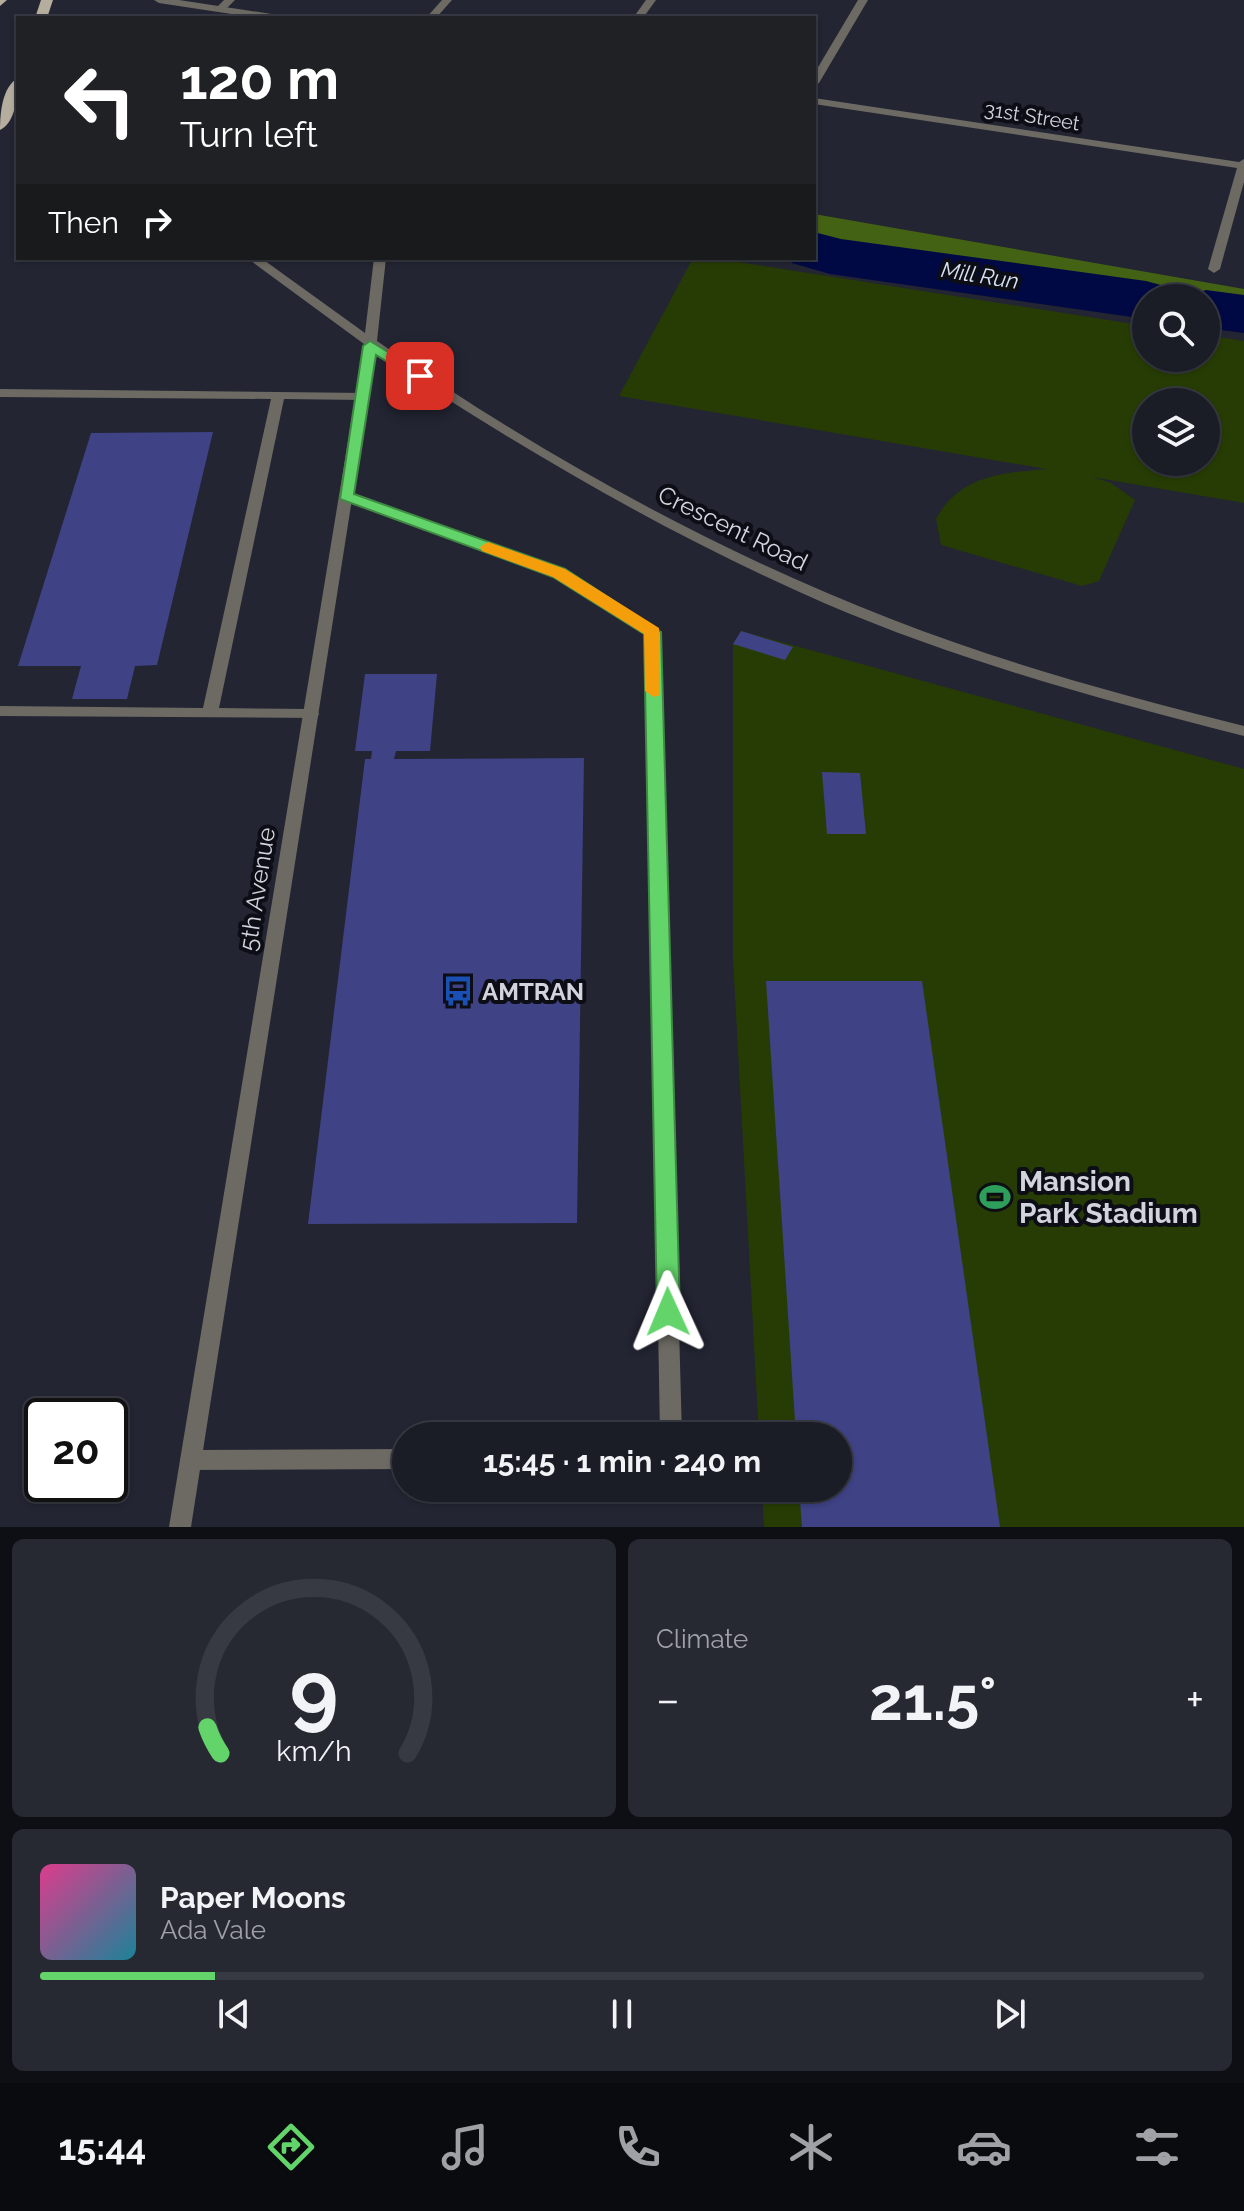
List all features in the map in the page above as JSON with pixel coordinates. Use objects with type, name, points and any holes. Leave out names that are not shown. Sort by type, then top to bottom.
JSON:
[{"type":"main road","points":[[0,126],[15,97]]},
{"type":"street","points":[[159,0],[267,16]]},
{"type":"street","points":[[221,8],[230,0]]},
{"type":"street","points":[[433,16],[447,0]]},
{"type":"street","points":[[816,80],[863,0]]},
{"type":"street","name":"31st Street","points":[[816,101],[1244,165]]},
{"type":"street","points":[[1214,269],[1244,165]]},
{"type":"street","name":"Crescent Road","points":[[256,260],[370,346],[594,483],[774,576],[971,652],[1244,731]]},
{"type":"street","name":"5th Avenue","points":[[180,1527],[370,346],[380,260]]},
{"type":"street","points":[[0,393],[362,396]]},
{"type":"street","points":[[210,713],[278,395]]},
{"type":"street","points":[[346,496],[559,573],[653,632],[671,1422]]},
{"type":"street","points":[[0,711],[311,714]]},
{"type":"street","points":[[191,1460],[392,1459]]},
{"type":"green space","points":[[816,214],[1215,284],[1132,284],[1132,310],[779,260],[816,260]]},
{"type":"green space","points":[[692,260],[726,260],[1132,324],[1132,372],[1220,372],[1220,337],[1244,341],[1244,503],[1092,477],[1111,483],[1135,500],[1099,581],[1082,586],[941,545],[936,519],[957,493],[984,479],[1046,469],[619,396]]},
{"type":"green space","points":[[1220,285],[1244,289],[1244,327],[1220,323]]},
{"type":"green space","name":"Mansion Park Stadium","points":[[741,631],[1244,769],[1244,1527],[764,1527],[763,1502],[852,1502],[852,1422],[758,1422],[733,958],[733,644]]},
{"type":"building","points":[[213,432],[157,665],[135,666],[127,699],[72,699],[81,666],[18,666],[91,433]]},
{"type":"building","points":[[741,631],[793,647],[785,660],[733,644]]},
{"type":"building","name":"AMTRAN","points":[[365,674],[437,674],[430,751],[396,751],[394,759],[584,758],[577,1223],[308,1224],[365,759],[371,759],[372,751],[355,751]]},
{"type":"building","points":[[822,772],[860,773],[866,834],[827,834]]},
{"type":"building","points":[[766,981],[922,981],[1000,1527],[802,1527],[800,1502],[852,1502],[852,1422],[795,1422]]},
{"type":"waterway","name":"Mill Run","points":[[816,251],[830,256],[1132,298]]},
{"type":"waterway","name":"Mill Run","points":[[1220,311],[1244,314]]},
{"type":"slow traffic","points":[[488,547],[559,573],[653,632],[654,691]]},
{"type":"place","name":"AMTRAN","points":[[458,991]]},
{"type":"place","name":"Mansion Park Stadium","points":[[995,1197]]},
{"type":"route","points":[[420,376],[370,346],[346,496],[559,573],[653,632],[668,1312]]}]
